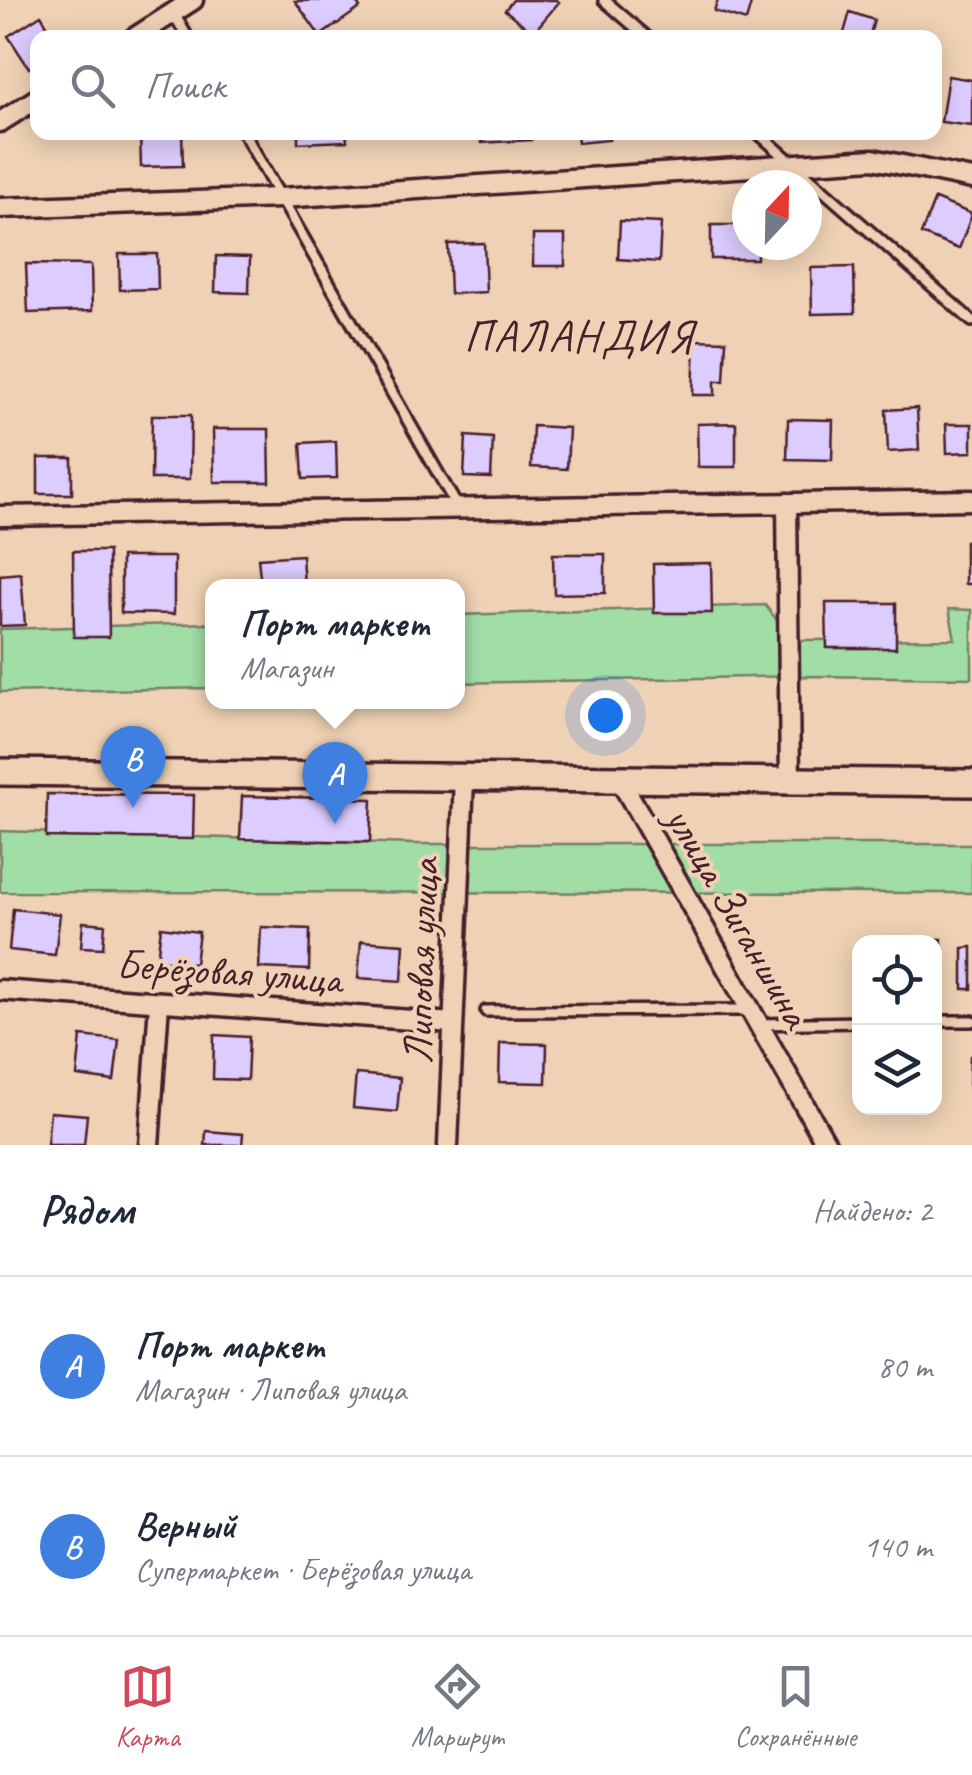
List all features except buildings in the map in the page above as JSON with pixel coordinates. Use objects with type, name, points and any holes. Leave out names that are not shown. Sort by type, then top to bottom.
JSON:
[{"type":"street","points":[[146,30],[193,0]]},
{"type":"street","points":[[0,122],[30,103]]},
{"type":"street","points":[[0,208],[281,198],[873,159],[972,179]]},
{"type":"street","points":[[0,516],[972,500]]},
{"type":"street","points":[[787,503],[790,782]]},
{"type":"street","points":[[0,772],[464,779],[618,776],[972,784]]},
{"type":"street","name":"улица Зиганшина","points":[[618,776],[827,1145]]},
{"type":"street","name":"Липовая улица","points":[[448,1145],[464,779]]},
{"type":"street","name":"Берёзовая улица","points":[[0,990],[454,1023]]},
{"type":"street","points":[[149,1145],[159,1003]]},
{"type":"lane","points":[[604,0],[639,30]]},
{"type":"lane","points":[[173,12],[183,30]]},
{"type":"lane","points":[[248,140],[458,508]]},
{"type":"lane","points":[[766,140],[972,321]]},
{"type":"lane","points":[[486,1010],[852,1022]]},
{"type":"lane","points":[[942,1021],[972,1021]]},
{"type":"green space","points":[[765,605],[793,640],[955,639],[949,609],[972,610],[972,678],[806,676],[465,683],[465,615]]},
{"type":"green space","points":[[205,623],[205,688],[0,692],[0,629]]},
{"type":"green space","points":[[0,831],[415,844],[972,844],[972,893],[0,892]]},
{"type":"place","name":"Верный","points":[[133,808]]},
{"type":"place","name":"Порт маркет","points":[[335,824]]},
{"type":"district","name":"ПАЛАНДИЯ","points":[[579,336]]}]
